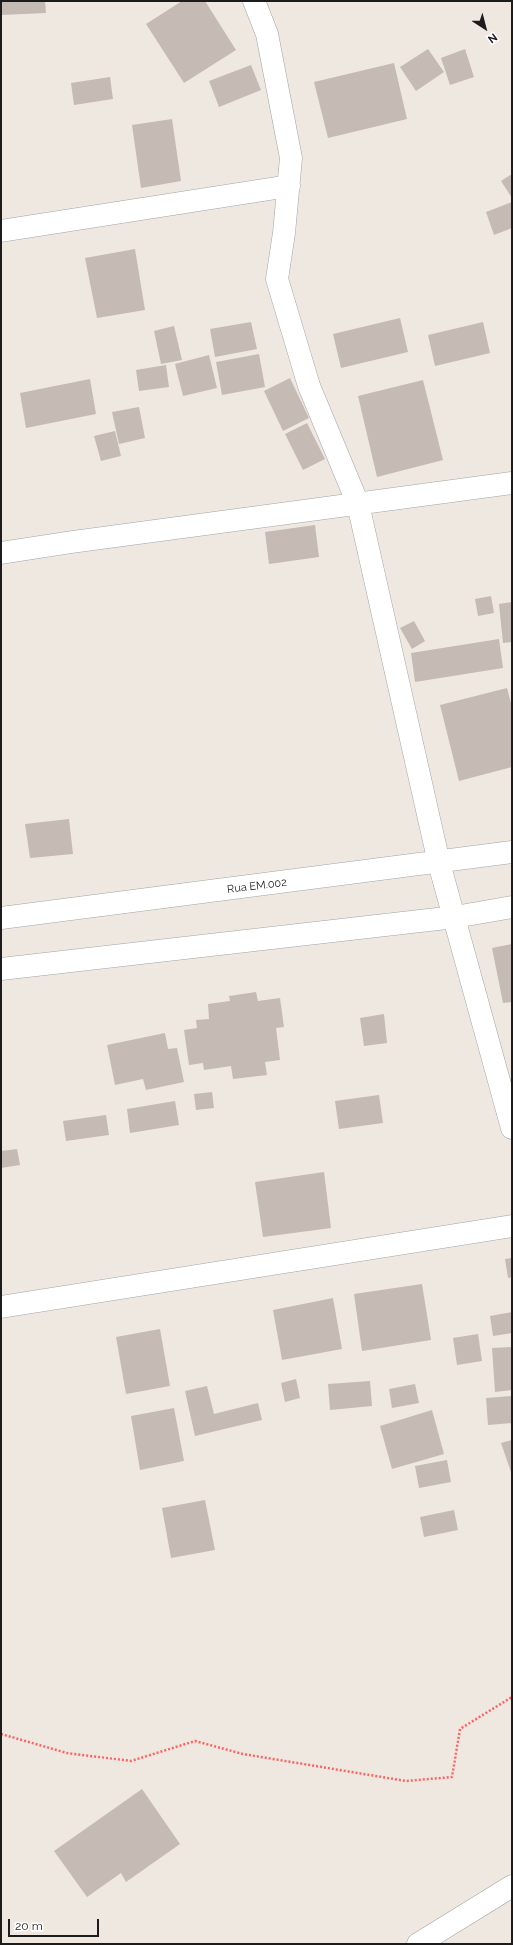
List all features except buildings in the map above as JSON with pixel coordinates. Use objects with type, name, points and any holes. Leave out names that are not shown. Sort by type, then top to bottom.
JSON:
[{"type":"street","points":[[254,1],[267,34],[291,158],[284,233],[277,279],[309,386],[358,504],[439,863],[512,1128]]},
{"type":"street","points":[[1,231],[289,186]]},
{"type":"street","points":[[1,553],[72,542],[512,483]]},
{"type":"street","name":"Rua EM.002","points":[[1,918],[439,863],[512,852]]},
{"type":"street","points":[[1,969],[455,917],[512,908]]},
{"type":"street","points":[[1,1307],[512,1226]]},
{"type":"street","points":[[418,1944],[512,1886]]},
{"type":"path","points":[[1,1734],[67,1753],[131,1761],[195,1741],[243,1754],[406,1781],[452,1777],[460,1729],[512,1696]]}]
